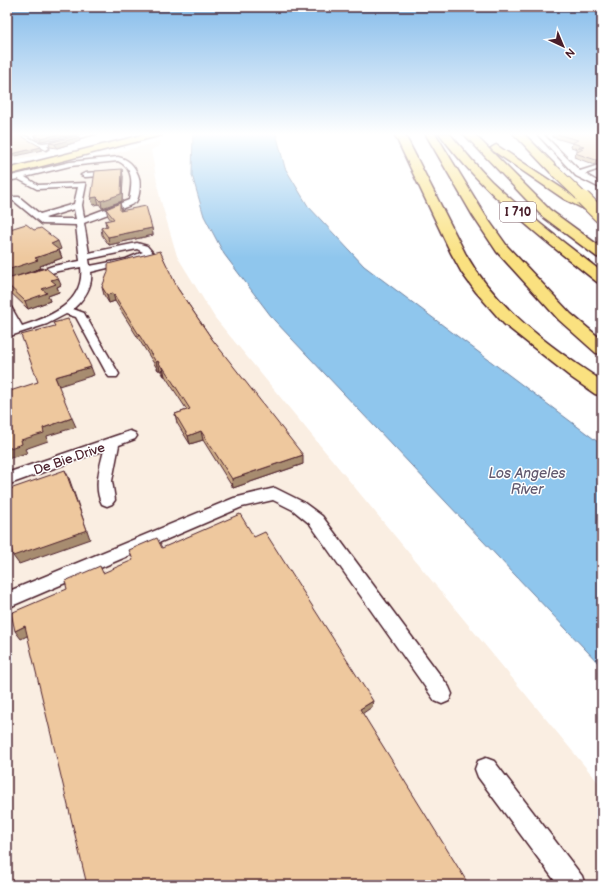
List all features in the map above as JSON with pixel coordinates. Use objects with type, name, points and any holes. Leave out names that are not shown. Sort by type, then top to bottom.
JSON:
[{"type":"highway","points":[[420,175],[469,272],[481,289],[510,320],[578,374],[602,390]]},
{"type":"highway","points":[[455,175],[494,238],[565,317],[602,349]]},
{"type":"highway","name":"I 710","points":[[480,175],[505,200],[558,245],[602,279]]},
{"type":"highway","name":"I 710","points":[[509,175],[546,213],[602,254]]},
{"type":"highway","points":[[534,175],[602,216]]},
{"type":"highway","points":[[559,175],[602,216]]},
{"type":"highway","points":[[435,181],[479,271],[533,338]]},
{"type":"highway","points":[[524,273],[602,334]]},
{"type":"street","points":[[7,179],[25,175]]},
{"type":"street","points":[[85,175],[89,175]]},
{"type":"street","points":[[7,199],[16,199],[45,222],[79,222],[133,201],[136,180],[134,175]]},
{"type":"street","points":[[580,175],[602,187]]},
{"type":"street","points":[[7,334],[42,322],[65,310],[79,299],[86,288],[85,264],[78,205],[82,185],[75,184],[37,187],[19,176]]},
{"type":"street","points":[[39,217],[78,205]]},
{"type":"street","points":[[7,284],[56,268],[136,259],[145,256],[148,252],[144,248],[137,246],[85,264]]},
{"type":"street","points":[[7,309],[19,331]]},
{"type":"street","points":[[65,310],[80,315],[113,374]]},
{"type":"street","name":"De Bie Drive","points":[[7,479],[130,436]]},
{"type":"street","points":[[107,500],[106,481],[112,443]]},
{"type":"street","points":[[7,600],[239,502],[275,494],[298,506],[316,520],[442,694]]},
{"type":"street","points":[[486,770],[573,885]]},
{"type":"shaded area","points":[[17,175],[156,175],[160,198],[177,256],[215,318],[602,787],[602,885],[7,885],[7,177]]},
{"type":"water","name":"Los Angeles River","points":[[192,175],[289,175],[308,206],[364,266],[602,445],[602,667],[274,320],[224,254],[204,216]]},
{"type":"building","points":[[94,175],[122,175],[121,194],[101,201],[97,197],[91,198]]},
{"type":"building","points":[[120,203],[120,211],[146,206],[152,228],[108,237],[101,228],[108,226],[105,221],[114,219],[106,209]]},
{"type":"building","points":[[26,224],[34,230],[41,228],[58,241],[51,244],[59,250],[35,258],[38,260],[7,270],[7,230]]},
{"type":"building","points":[[160,251],[178,289],[212,339],[303,455],[232,479],[201,431],[188,436],[175,414],[190,409],[163,367],[162,368],[158,361],[156,362],[113,293],[107,295],[102,287],[108,272],[108,264]]},
{"type":"building","points":[[46,268],[58,278],[51,280],[56,284],[42,289],[47,293],[25,301],[7,284],[7,279]]},
{"type":"building","points":[[68,319],[91,367],[55,377],[72,418],[43,428],[44,433],[21,440],[22,444],[7,449],[7,415],[13,414],[7,392],[38,382],[21,335],[55,326],[53,323]]},
{"type":"building","points":[[65,470],[87,530],[13,556],[7,529],[7,490]]},
{"type":"building","points":[[240,514],[254,537],[265,532],[373,701],[360,709],[469,885],[87,885],[25,626],[15,631],[11,613],[67,589],[65,581],[100,566],[103,573],[133,560],[129,550],[157,538],[162,548]]}]
